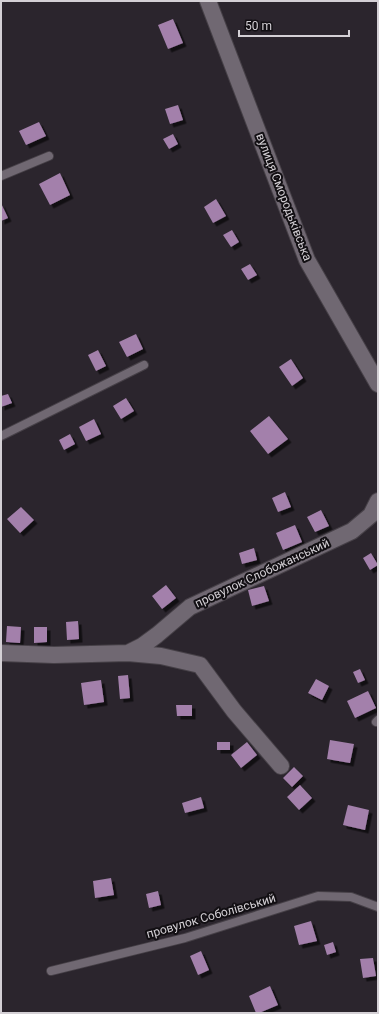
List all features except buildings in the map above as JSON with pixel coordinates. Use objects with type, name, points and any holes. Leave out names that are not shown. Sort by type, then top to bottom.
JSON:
[{"type":"street","name":"вулиця Смородьківська","points":[[208,1],[307,260],[378,384]]},
{"type":"street","name":"провулок Слобожанський","points":[[1,653],[54,655],[128,653],[142,646],[157,635],[190,607],[352,531],[371,515],[378,501]]},
{"type":"street","points":[[128,653],[162,656],[200,665],[234,710],[281,766]]},
{"type":"lane","points":[[1,176],[49,156]]},
{"type":"lane","points":[[1,436],[144,365]]},
{"type":"lane","name":"провулок Соболівський","points":[[51,971],[185,938],[318,896],[352,897],[378,907]]}]
